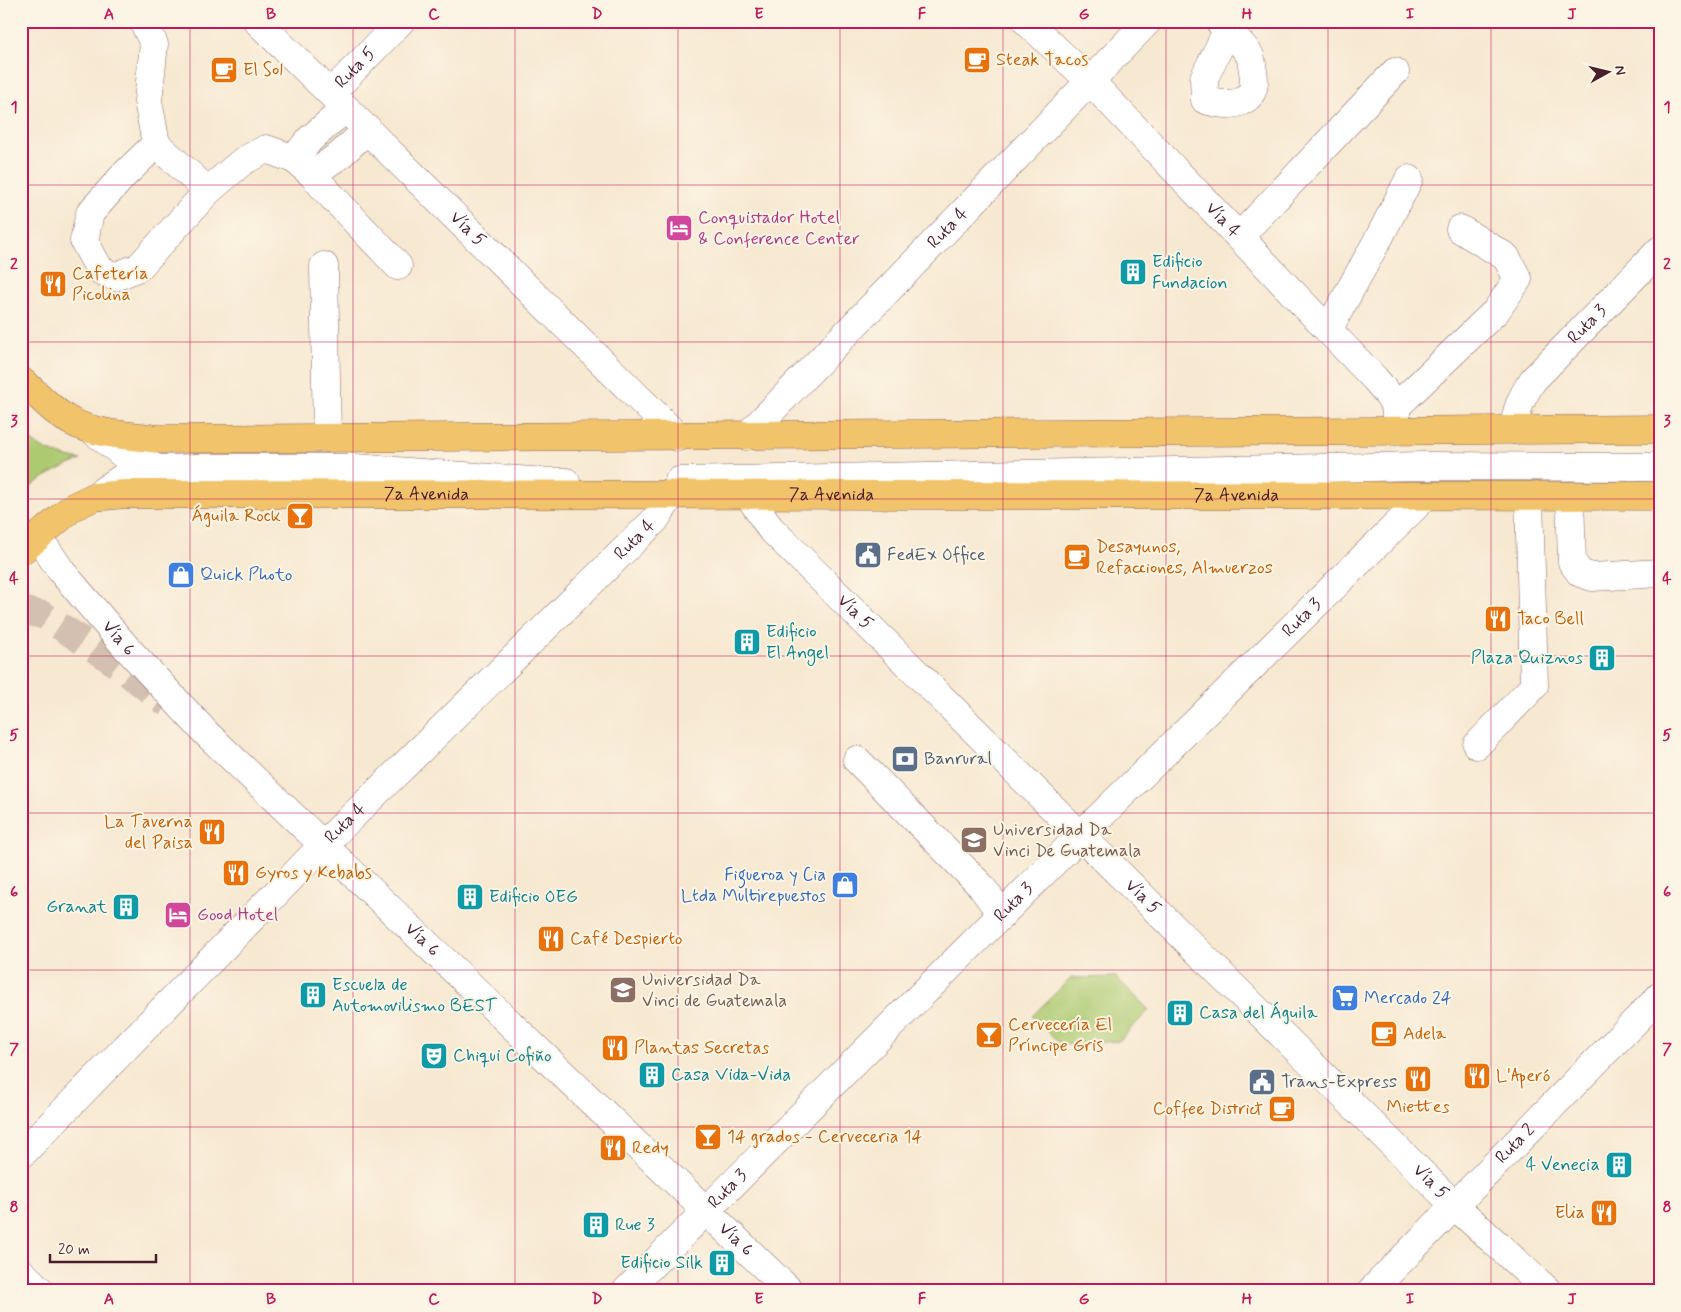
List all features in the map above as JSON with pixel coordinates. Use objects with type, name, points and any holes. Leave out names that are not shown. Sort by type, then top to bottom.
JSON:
[{"type":"main road","points":[[21,381],[56,412],[73,423],[125,435],[159,439],[746,436],[1396,419],[1514,430],[1660,430]]},
{"type":"main road","name":"7a Avenida","points":[[28,545],[73,507],[94,497],[125,494],[1660,496]]},
{"type":"street","points":[[143,21],[154,44],[148,100],[156,144],[208,191]]},
{"type":"street","name":"Vía 5","points":[[257,21],[678,437]]},
{"type":"street","name":"Ruta 5","points":[[303,166],[309,140],[401,21]]},
{"type":"street","name":"Vía 4","points":[[1026,21],[1090,81],[1375,379],[1387,393],[1396,419]]},
{"type":"street","name":"Ruta 4","points":[[746,436],[1148,21]]},
{"type":"street","points":[[1239,237],[1395,72]]},
{"type":"street","points":[[303,166],[340,155],[368,129]]},
{"type":"street","points":[[156,144],[124,175],[90,213],[84,242],[100,270],[116,277],[140,267],[208,191],[243,161],[266,149],[303,166],[398,266]]},
{"type":"street","points":[[1328,330],[1377,242],[1409,179]]},
{"type":"street","points":[[1396,419],[1496,311],[1518,279],[1506,257],[1460,229]]},
{"type":"street","name":"Ruta 3","points":[[1514,430],[1515,414],[1522,396],[1533,380],[1660,250]]},
{"type":"street","points":[[324,266],[327,438]]},
{"type":"street","points":[[91,428],[125,456],[160,469]]},
{"type":"street","points":[[94,497],[125,476],[160,469],[354,468],[556,482],[758,481],[1423,466],[1660,467]]},
{"type":"street","name":"Ruta 4","points":[[21,1155],[324,844],[655,520],[672,494]]},
{"type":"street","name":"Vía 5","points":[[748,494],[770,528],[1454,1205],[1548,1291]]},
{"type":"street","name":"Ruta 3","points":[[626,1291],[1081,836],[1426,496]]},
{"type":"street","points":[[1477,745],[1534,686],[1529,496]]},
{"type":"street","points":[[1570,496],[1572,562],[1580,573],[1592,577],[1660,573]]},
{"type":"street","name":"Vía 6","points":[[28,545],[47,550],[62,572],[125,646],[206,733],[790,1291]]},
{"type":"street","name":"Vía 6","points":[[179,712],[206,733]]},
{"type":"street","points":[[857,760],[981,886],[1002,915]]},
{"type":"street","name":"Ruta 2","points":[[1371,1291],[1660,996]]},
{"type":"street","points":[[21,1272],[41,1291]]},
{"type":"green space","points":[[21,428],[39,446],[56,454],[81,460],[38,481],[27,491],[21,504]]},
{"type":"green space","points":[[1116,977],[1149,1010],[1119,1041],[1061,1045],[1032,1016],[1071,978]]},
{"type":"tunnel","points":[[21,610],[43,615],[107,657],[168,704]]},
{"type":"place","name":"Steak Tacos","points":[[977,60]]},
{"type":"place","name":"El Sol","points":[[224,70]]},
{"type":"place","name":"Conquistador Hotel & Conference Center","points":[[679,228]]},
{"type":"place","name":"Edificio Fundacion","points":[[1133,272]]},
{"type":"place","name":"Cafetería Picolina","points":[[53,284]]},
{"type":"place","name":"Águila Rock","points":[[300,516]]},
{"type":"place","name":"FedEx Office","points":[[868,555]]},
{"type":"place","name":"Desayunos, Refacciones, Almuerzos","points":[[1077,557]]},
{"type":"place","name":"Quick Photo","points":[[181,575]]},
{"type":"place","name":"Taco Bell","points":[[1498,619]]},
{"type":"place","name":"Edificio El Angel","points":[[747,642]]},
{"type":"place","name":"Plaza Quiznos","points":[[1602,658]]},
{"type":"place","name":"Banrural","points":[[905,759]]},
{"type":"place","name":"La Taverna del Paisa","points":[[212,832]]},
{"type":"place","name":"Universidad Da Vinci De Guatemala","points":[[974,840]]},
{"type":"place","name":"Gyros y Kebabs","points":[[236,873]]},
{"type":"place","name":"Figueroa y Cia Ltda Multirepuestos","points":[[845,885]]},
{"type":"place","name":"Edificio OEG","points":[[470,897]]},
{"type":"place","name":"Granat","points":[[126,907]]},
{"type":"place","name":"Good Hotel","points":[[178,915]]},
{"type":"place","name":"Café Despierto","points":[[551,939]]},
{"type":"place","name":"Universidad Da Vinci de Guatemala","points":[[623,990]]},
{"type":"place","name":"Escuela de Automovilismo BEST","points":[[313,995]]},
{"type":"place","name":"Mercado 24","points":[[1345,998]]},
{"type":"place","name":"Casa del Águila","points":[[1180,1013]]},
{"type":"place","name":"Adela","points":[[1384,1034]]},
{"type":"place","name":"Cervecería El Príncipe Gris","points":[[989,1035]]},
{"type":"place","name":"Plantas Secretas","points":[[615,1048]]},
{"type":"place","name":"Chiqui Cofiño","points":[[434,1056]]},
{"type":"place","name":"Casa Vida-Vida","points":[[652,1075]]},
{"type":"place","name":"L'Aperó","points":[[1477,1076]]},
{"type":"place","name":"Miettes","points":[[1418,1079]]},
{"type":"place","name":"Trans-Express","points":[[1262,1082]]},
{"type":"place","name":"Coffee District","points":[[1282,1109]]},
{"type":"place","name":"14 grados - Cerveceria 14","points":[[708,1137]]},
{"type":"place","name":"Redy","points":[[613,1148]]},
{"type":"place","name":"4 Venecia","points":[[1619,1165]]},
{"type":"place","name":"Elia","points":[[1604,1213]]},
{"type":"place","name":"Rue 3","points":[[596,1225]]},
{"type":"place","name":"Edificio Silk","points":[[722,1263]]}]
